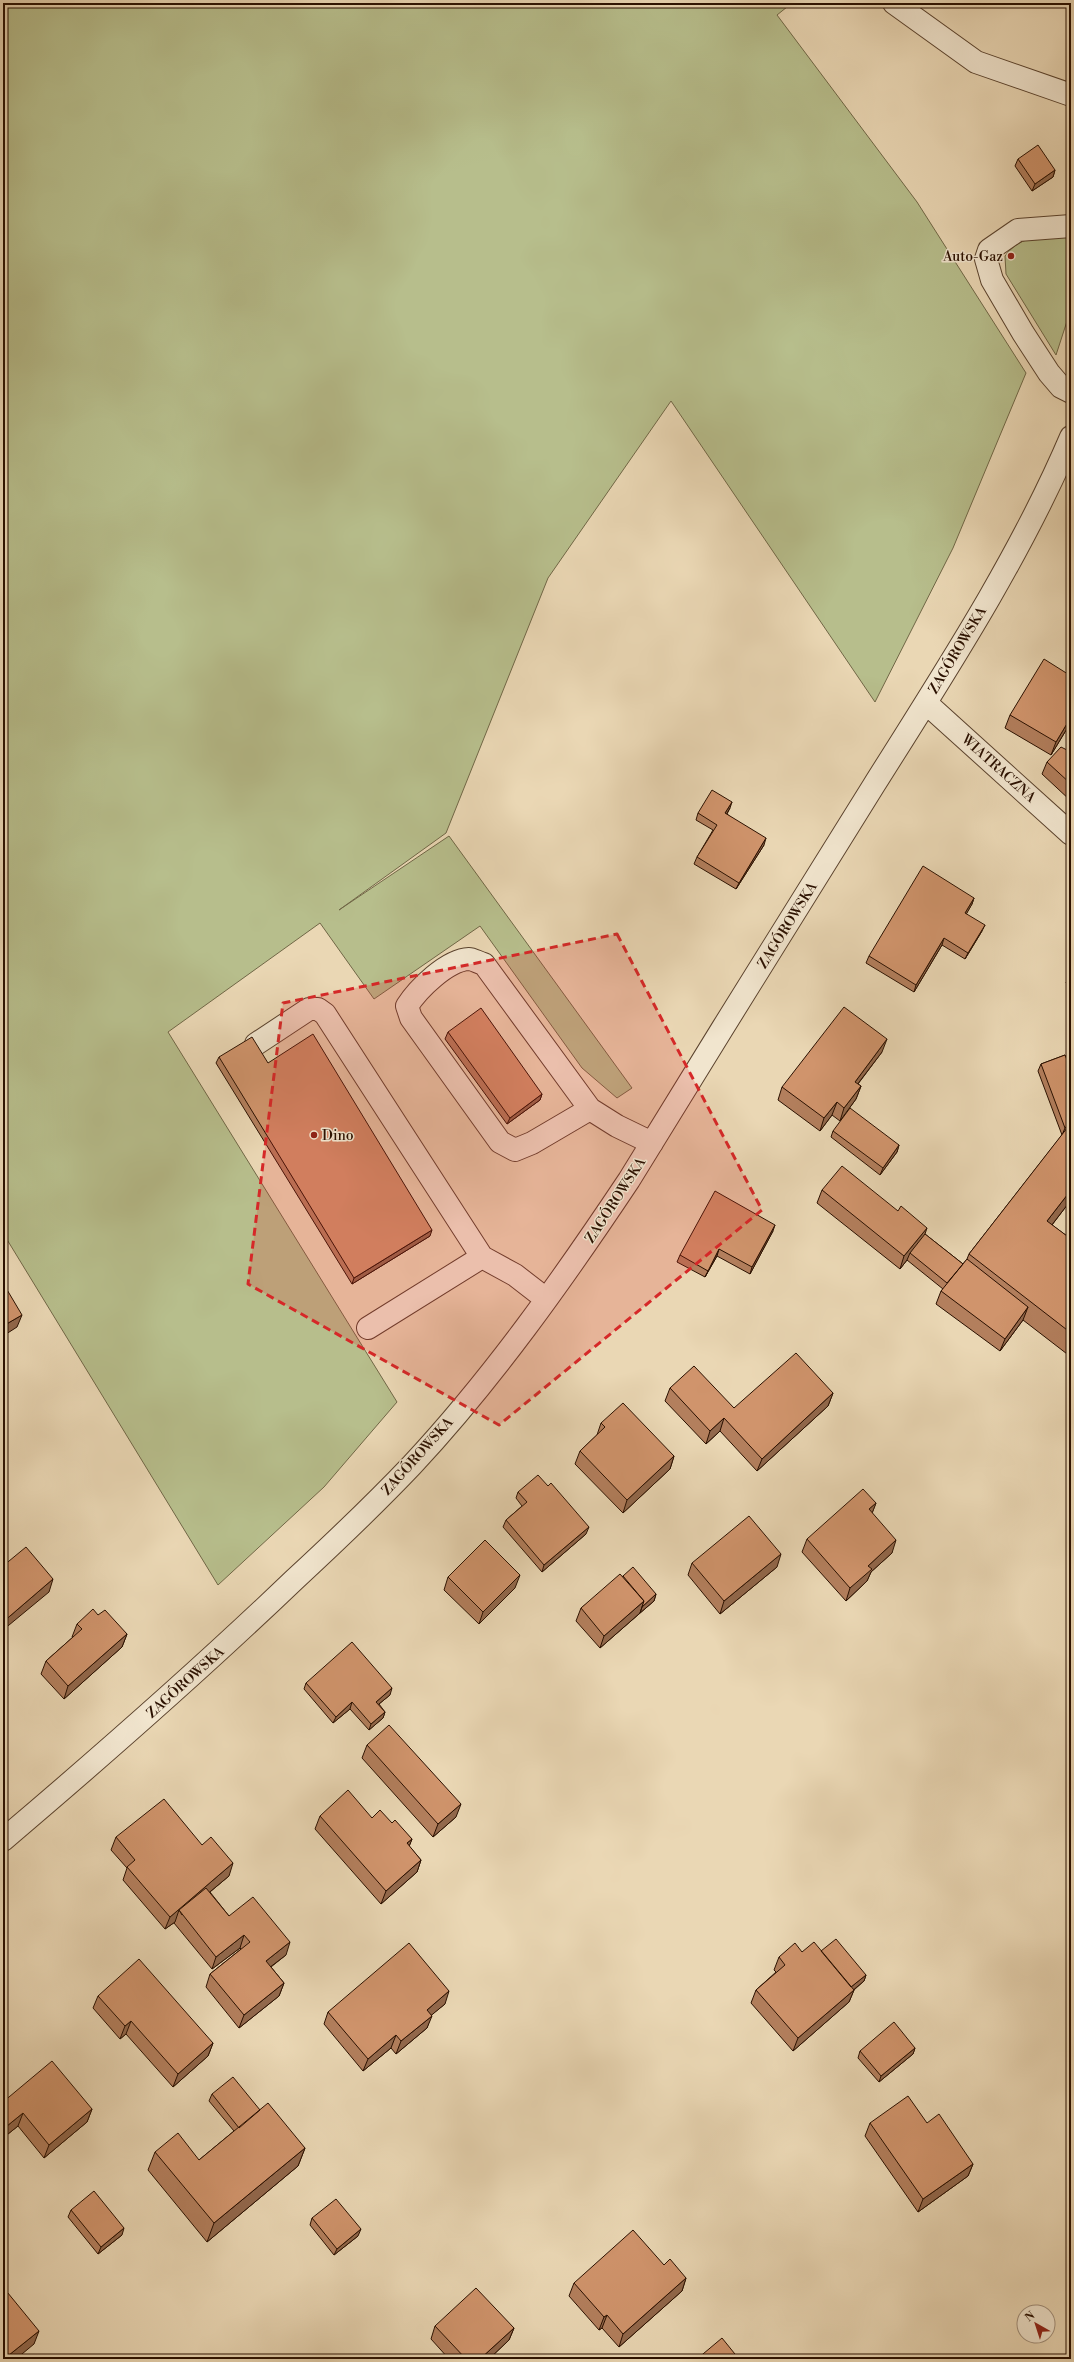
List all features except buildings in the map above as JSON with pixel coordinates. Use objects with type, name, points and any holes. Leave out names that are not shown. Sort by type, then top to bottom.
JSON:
[{"type":"street","points":[[894,3],[976,62],[1071,95]]},
{"type":"street","points":[[1071,226],[1018,230],[990,250],[986,260],[992,280],[1023,333],[1049,373],[1061,387],[1071,392]]},
{"type":"street","name":"ZAGÓROWSKA","points":[[3,1840],[128,1734],[337,1540],[412,1464],[482,1384],[589,1240],[652,1142],[926,703],[964,640],[1023,535],[1056,472],[1071,437]]},
{"type":"street","name":"WIATRACZNA","points":[[926,703],[1071,834]]},
{"type":"street","points":[[590,1109],[532,1143],[515,1150],[500,1142],[410,1018],[407,1006],[418,989],[452,964],[470,959],[484,964],[590,1109],[617,1126],[652,1142]]},
{"type":"street","points":[[256,1044],[309,1010],[318,1010],[325,1014],[482,1257],[515,1275],[546,1299]]},
{"type":"street","points":[[368,1328],[482,1257]]},
{"type":"highlighted area","points":[[617,934],[762,1210],[499,1425],[248,1284],[283,1003]]},
{"type":"green space","points":[[3,3],[792,3],[777,15],[917,202],[1026,373],[953,548],[875,702],[671,401],[548,578],[446,833],[339,910],[449,836],[632,1088],[617,1098],[582,1068],[480,926],[374,999],[320,923],[168,1032],[397,1402],[324,1487],[218,1585],[3,1233]]},
{"type":"green space","points":[[1043,237],[1071,237],[1071,309],[1056,355],[1006,274],[1005,256],[1019,243],[1026,240]]},
{"type":"place","name":"Auto-Gaz","points":[[1011,256]]},
{"type":"place","name":"Dino","points":[[314,1135]]}]
